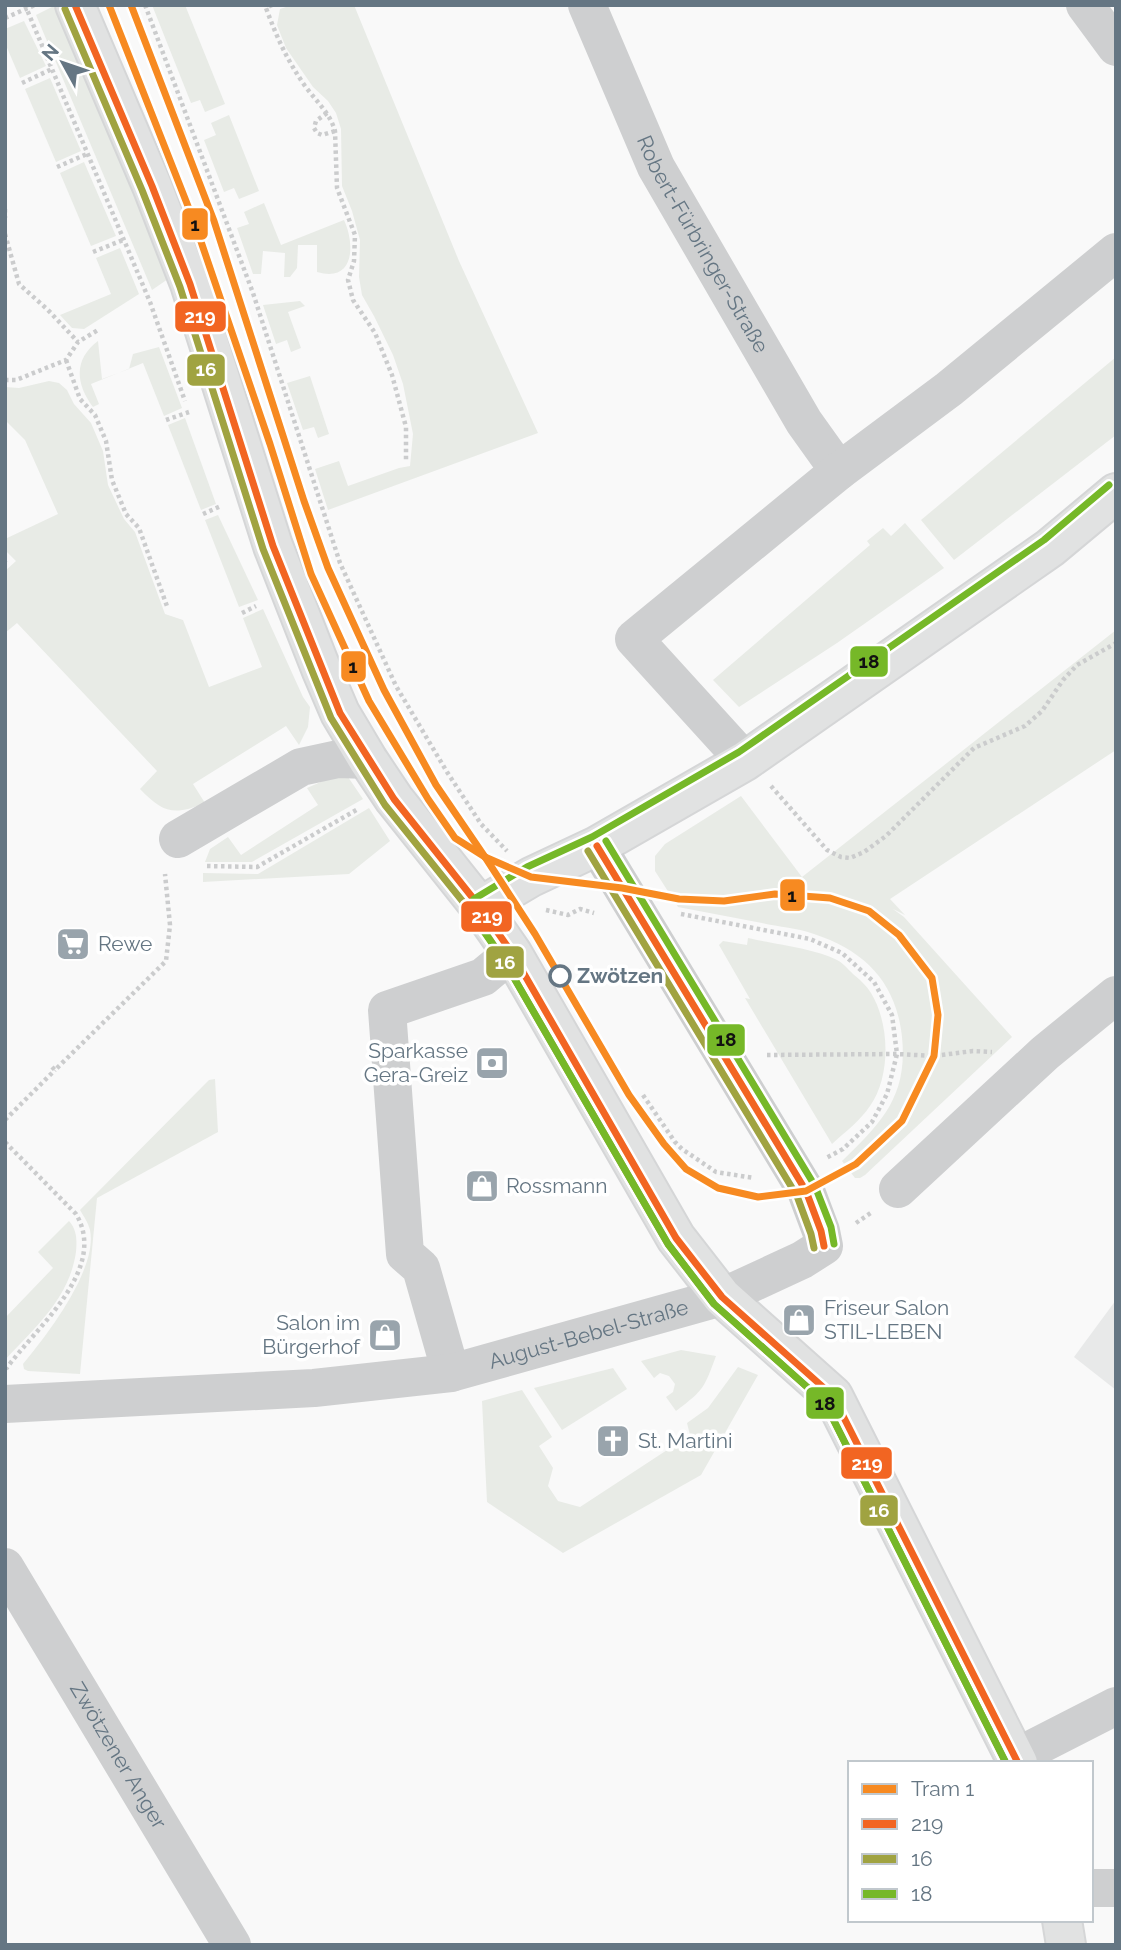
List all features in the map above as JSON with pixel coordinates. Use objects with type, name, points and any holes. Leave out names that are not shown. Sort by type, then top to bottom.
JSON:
[{"type":"main road","points":[[75,5],[152,186],[190,284],[273,546],[340,713],[394,799],[480,907],[512,953],[676,1238],[722,1297],[833,1396],[1017,1760]]},
{"type":"main road","points":[[480,907],[535,893],[597,846],[745,761],[1050,548],[1116,493]]},
{"type":"main road","points":[[1062,1922],[1066,1945]]},
{"type":"street","name":"Robert-Fürbringer-Straße","points":[[587,5],[656,167],[804,422],[839,471]]},
{"type":"street","points":[[1085,5],[1116,47]]},
{"type":"street","points":[[745,761],[634,639],[839,471],[949,390],[1116,252]]},
{"type":"street","points":[[301,767],[340,713]]},
{"type":"street","points":[[171,852],[301,767],[338,759],[368,760]]},
{"type":"street","points":[[597,846],[615,910],[724,1055],[806,1191],[824,1246]]},
{"type":"street","points":[[451,1373],[421,1268],[405,1254],[387,1010],[483,977],[512,953]]},
{"type":"street","points":[[898,1189],[1045,1053],[1116,995]]},
{"type":"street","name":"August-Bebel-Straße","points":[[5,1404],[314,1388],[451,1373],[722,1297],[802,1260],[824,1246]]},
{"type":"street","name":"Zwötzener Anger","points":[[5,1567],[232,1945]]},
{"type":"street","points":[[1017,1760],[1116,1706]]},
{"type":"street","points":[[1093,1888],[1116,1888]]},
{"type":"path","points":[[5,18],[35,5]]},
{"type":"path","points":[[145,5],[253,293],[340,564],[396,686],[481,824],[535,893],[568,915],[580,909],[615,910],[810,939],[842,953],[874,982],[892,1015],[897,1054],[887,1094],[872,1122],[843,1149],[795,1175]]},
{"type":"path","points":[[272,5],[266,8],[280,46],[327,113],[335,131],[337,188],[355,236],[354,261],[348,280],[353,300],[375,334],[393,375],[406,427],[406,462]]},
{"type":"path","points":[[22,83],[52,69]]},
{"type":"path","points":[[327,113],[316,121],[314,128],[322,135],[335,131]]},
{"type":"path","points":[[57,167],[87,153]]},
{"type":"path","points":[[5,209],[5,218]]},
{"type":"path","points":[[5,234],[19,284],[78,342]]},
{"type":"path","points":[[93,252],[123,240]]},
{"type":"path","points":[[5,380],[16,380],[66,360],[78,342],[98,330]]},
{"type":"path","points":[[66,360],[80,399],[95,415],[106,441],[112,480],[126,514],[139,528],[167,609]]},
{"type":"path","points":[[166,420],[189,412]]},
{"type":"path","points":[[203,514],[223,506]]},
{"type":"path","points":[[745,761],[781,796],[827,850],[850,858],[864,852],[886,836],[974,748],[1025,726],[1041,711],[1077,665],[1116,643]]},
{"type":"path","points":[[204,866],[257,867],[360,808]]},
{"type":"path","points":[[5,1120],[166,961],[170,925],[171,852]]},
{"type":"path","points":[[724,1055],[934,1056],[973,1051],[1045,1053]]},
{"type":"path","points":[[643,1095],[682,1149],[716,1172],[757,1179]]},
{"type":"path","points":[[5,1142],[76,1214],[83,1226],[86,1247],[81,1264],[62,1300],[48,1321],[5,1370]]},
{"type":"path","points":[[824,1246],[875,1210],[898,1189]]},
{"type":"shaded area","points":[[152,5],[185,5],[225,104],[205,112],[200,100],[191,103]]},
{"type":"shaded area","points":[[292,5],[354,5],[459,261],[538,433],[328,510],[315,469],[339,461],[348,486],[410,466],[413,434],[403,384],[393,355],[362,295],[359,277],[360,240],[342,186],[341,129],[336,113],[313,87],[286,48],[277,25],[280,9]]},
{"type":"shaded area","points":[[54,6],[124,164],[168,279],[152,290],[36,15]]},
{"type":"shaded area","points":[[24,21],[46,66],[20,78],[5,43],[5,29]]},
{"type":"shaded area","points":[[50,78],[81,151],[56,162],[25,89]]},
{"type":"shaded area","points":[[229,115],[259,191],[239,199],[234,188],[224,192],[204,140],[216,135],[211,123]]},
{"type":"shaded area","points":[[84,162],[116,236],[91,246],[60,173]]},
{"type":"shaded area","points":[[264,203],[281,245],[344,220],[350,240],[349,259],[345,267],[330,274],[317,272],[317,245],[298,245],[297,268],[290,277],[284,277],[285,253],[263,251],[261,274],[253,274],[237,228],[249,224],[244,212]]},
{"type":"shaded area","points":[[120,248],[139,294],[84,329],[72,328],[60,315],[111,294],[96,258]]},
{"type":"shaded area","points":[[300,301],[305,306],[288,312],[301,348],[291,352],[287,340],[276,344],[263,305]]},
{"type":"shaded area","points":[[98,341],[102,379],[119,373],[91,384],[99,404],[93,407],[83,390],[80,372],[84,356]]},
{"type":"shaded area","points":[[159,347],[182,408],[164,416],[143,363],[129,369],[133,354]]},
{"type":"shaded area","points":[[1116,357],[1116,435],[954,560],[921,520]]},
{"type":"shaded area","points":[[310,376],[329,434],[318,438],[314,427],[303,430],[287,383]]},
{"type":"shaded area","points":[[49,381],[59,383],[67,390],[74,404],[91,423],[103,451],[108,485],[124,519],[135,532],[165,614],[183,620],[209,687],[262,667],[243,618],[263,609],[310,707],[308,727],[299,745],[286,726],[193,784],[205,803],[185,810],[170,810],[148,797],[140,789],[157,771],[17,623],[5,633],[5,571],[16,561],[5,550],[5,539],[58,514],[25,440],[5,420],[5,387],[19,388]]},
{"type":"shaded area","points":[[185,418],[216,504],[201,510],[168,425]]},
{"type":"shaded area","points":[[218,515],[258,600],[239,607],[205,520]]},
{"type":"shaded area","points":[[905,523],[944,568],[739,707],[713,680],[870,545],[867,541],[883,528],[891,536]]},
{"type":"shaded area","points":[[1116,630],[1116,750],[890,899],[905,915],[893,909],[904,917],[1012,1037],[865,1175],[855,1178],[842,1161],[880,1121],[896,1093],[901,1076],[903,1058],[899,1017],[885,985],[863,960],[832,941],[814,934],[678,907],[655,871],[655,856],[665,844],[741,796],[802,877]]},
{"type":"shaded area","points":[[332,777],[348,777],[363,799],[252,862],[205,862],[210,849],[228,837],[241,855],[318,805],[307,788]]},
{"type":"shaded area","points":[[369,808],[390,841],[349,874],[203,882],[203,873],[258,874]]},
{"type":"shaded area","points":[[748,938],[805,949],[837,960],[865,985],[877,1006],[885,1034],[882,1080],[870,1106],[832,1144],[745,998],[750,999],[719,945],[723,941],[747,945]]},
{"type":"shaded area","points":[[215,1079],[218,1132],[97,1198],[80,1374],[24,1369],[23,1364],[68,1301],[86,1263],[90,1230],[80,1210],[209,1080]]},
{"type":"shaded area","points":[[69,1221],[75,1232],[76,1252],[66,1284],[50,1311],[5,1360],[5,1318],[53,1268],[38,1252]]},
{"type":"shaded area","points":[[1116,1300],[1116,1390],[1074,1357]]},
{"type":"shaded area","points":[[681,1350],[716,1356],[702,1388],[676,1411],[666,1397],[673,1392],[675,1384],[669,1376],[660,1373],[654,1378],[641,1361]]},
{"type":"shaded area","points":[[738,1367],[758,1375],[701,1475],[563,1553],[487,1502],[482,1401],[522,1390],[552,1437],[539,1446],[553,1468],[548,1486],[558,1501],[580,1507],[690,1435],[687,1423],[708,1408]]},
{"type":"shaded area","points":[[613,1368],[627,1389],[562,1430],[534,1388]]},
{"type":"tram line","name":"1","points":[[109,5],[195,224],[311,574],[369,701],[428,799],[455,838],[485,857]]},
{"type":"tram line","name":"1","points":[[131,5],[214,221],[328,568],[384,690],[436,785],[485,857]]},
{"type":"tram line","name":"1","points":[[485,857],[531,877],[622,888],[679,899],[724,901],[775,894],[830,898],[869,911],[899,935],[932,978],[938,1015],[934,1056],[902,1121],[856,1164],[806,1191],[758,1197],[718,1188],[686,1169],[664,1144],[629,1095],[535,934],[485,857]]},
{"type":"transit line","name":"219","points":[[75,5],[152,186],[190,284],[273,546],[340,713],[394,799],[480,907],[512,953],[676,1238],[722,1297],[833,1396],[1017,1761]]},
{"type":"transit line","name":"16","points":[[65,9],[180,287],[263,549],[331,718],[385,805],[472,913],[503,959],[668,1244],[714,1304],[825,1403],[1005,1761]]},
{"type":"transit line","name":"18","points":[[1005,1761],[825,1403],[714,1304],[668,1244],[503,959],[471,913],[470,906],[474,899],[527,867],[592,837],[739,752],[1044,540],[1109,485]]},
{"type":"transit line","name":"18","points":[[606,841],[815,1186],[831,1227],[834,1244]]},
{"type":"transit line","name":"219","points":[[597,846],[806,1191],[824,1246]]},
{"type":"transit line","name":"16","points":[[588,851],[797,1196],[814,1248]]},
{"type":"place","name":"Rewe","points":[[73,944]]},
{"type":"place","name":"Zwötzen","points":[[560,976]]},
{"type":"place","name":"Sparkasse Gera-Greiz","points":[[492,1063]]},
{"type":"place","name":"Rossmann","points":[[482,1186]]},
{"type":"place","name":"Friseur Salon STIL-LEBEN","points":[[799,1320]]},
{"type":"place","name":"Salon im Bürgerhof","points":[[385,1335]]},
{"type":"place","name":"St. Martini","points":[[613,1441]]}]
